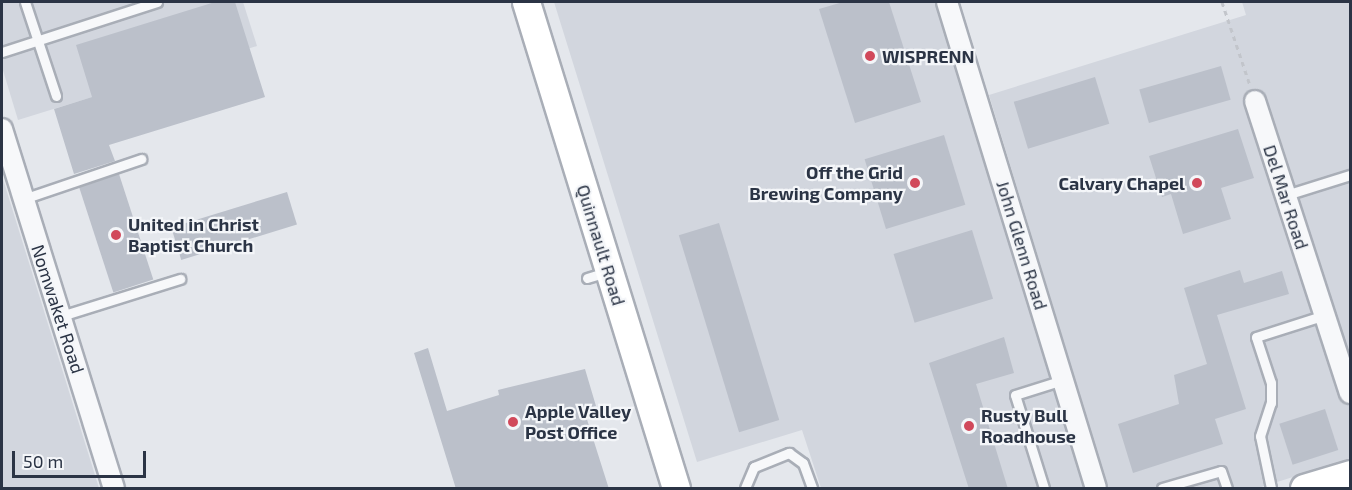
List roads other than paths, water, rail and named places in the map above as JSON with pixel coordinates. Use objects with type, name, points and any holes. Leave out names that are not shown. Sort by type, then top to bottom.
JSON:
[{"type":"street","name":"Quinnault Road","points":[[526,2],[598,275],[675,489]]},
{"type":"street","name":"John Glenn Road","points":[[947,2],[1096,489]]},
{"type":"street","name":"Del Mar Road","points":[[1255,101],[1350,393]]},
{"type":"street","name":"Nomwaket Road","points":[[2,129],[114,489]]},
{"type":"street","points":[[1304,489],[1350,474]]},
{"type":"lane","points":[[25,2],[56,96]]},
{"type":"lane","points":[[2,52],[157,2]]},
{"type":"lane","points":[[22,199],[141,159]]},
{"type":"lane","points":[[1286,195],[1350,175]]},
{"type":"lane","points":[[60,316],[180,279]]},
{"type":"lane","points":[[1271,489],[1260,436],[1272,384],[1256,337],[1325,315]]},
{"type":"lane","points":[[1044,489],[1015,395],[1063,380]]},
{"type":"lane","points":[[745,488],[754,467],[764,459],[789,453],[803,463],[812,489]]},
{"type":"lane","points":[[1162,489],[1221,471],[1227,489]]},
{"type":"place","name":"WISPRENN","points":[[870,56]]},
{"type":"place","name":"Off the Grid Brewing Company","points":[[915,183]]},
{"type":"place","name":"Calvary Chapel","points":[[1197,183]]},
{"type":"place","name":"United in Christ Baptist Church","points":[[116,235]]},
{"type":"place","name":"Apple Valley Post Office","points":[[513,422]]},
{"type":"place","name":"Rusty Bull Roadhouse","points":[[969,426]]}]
